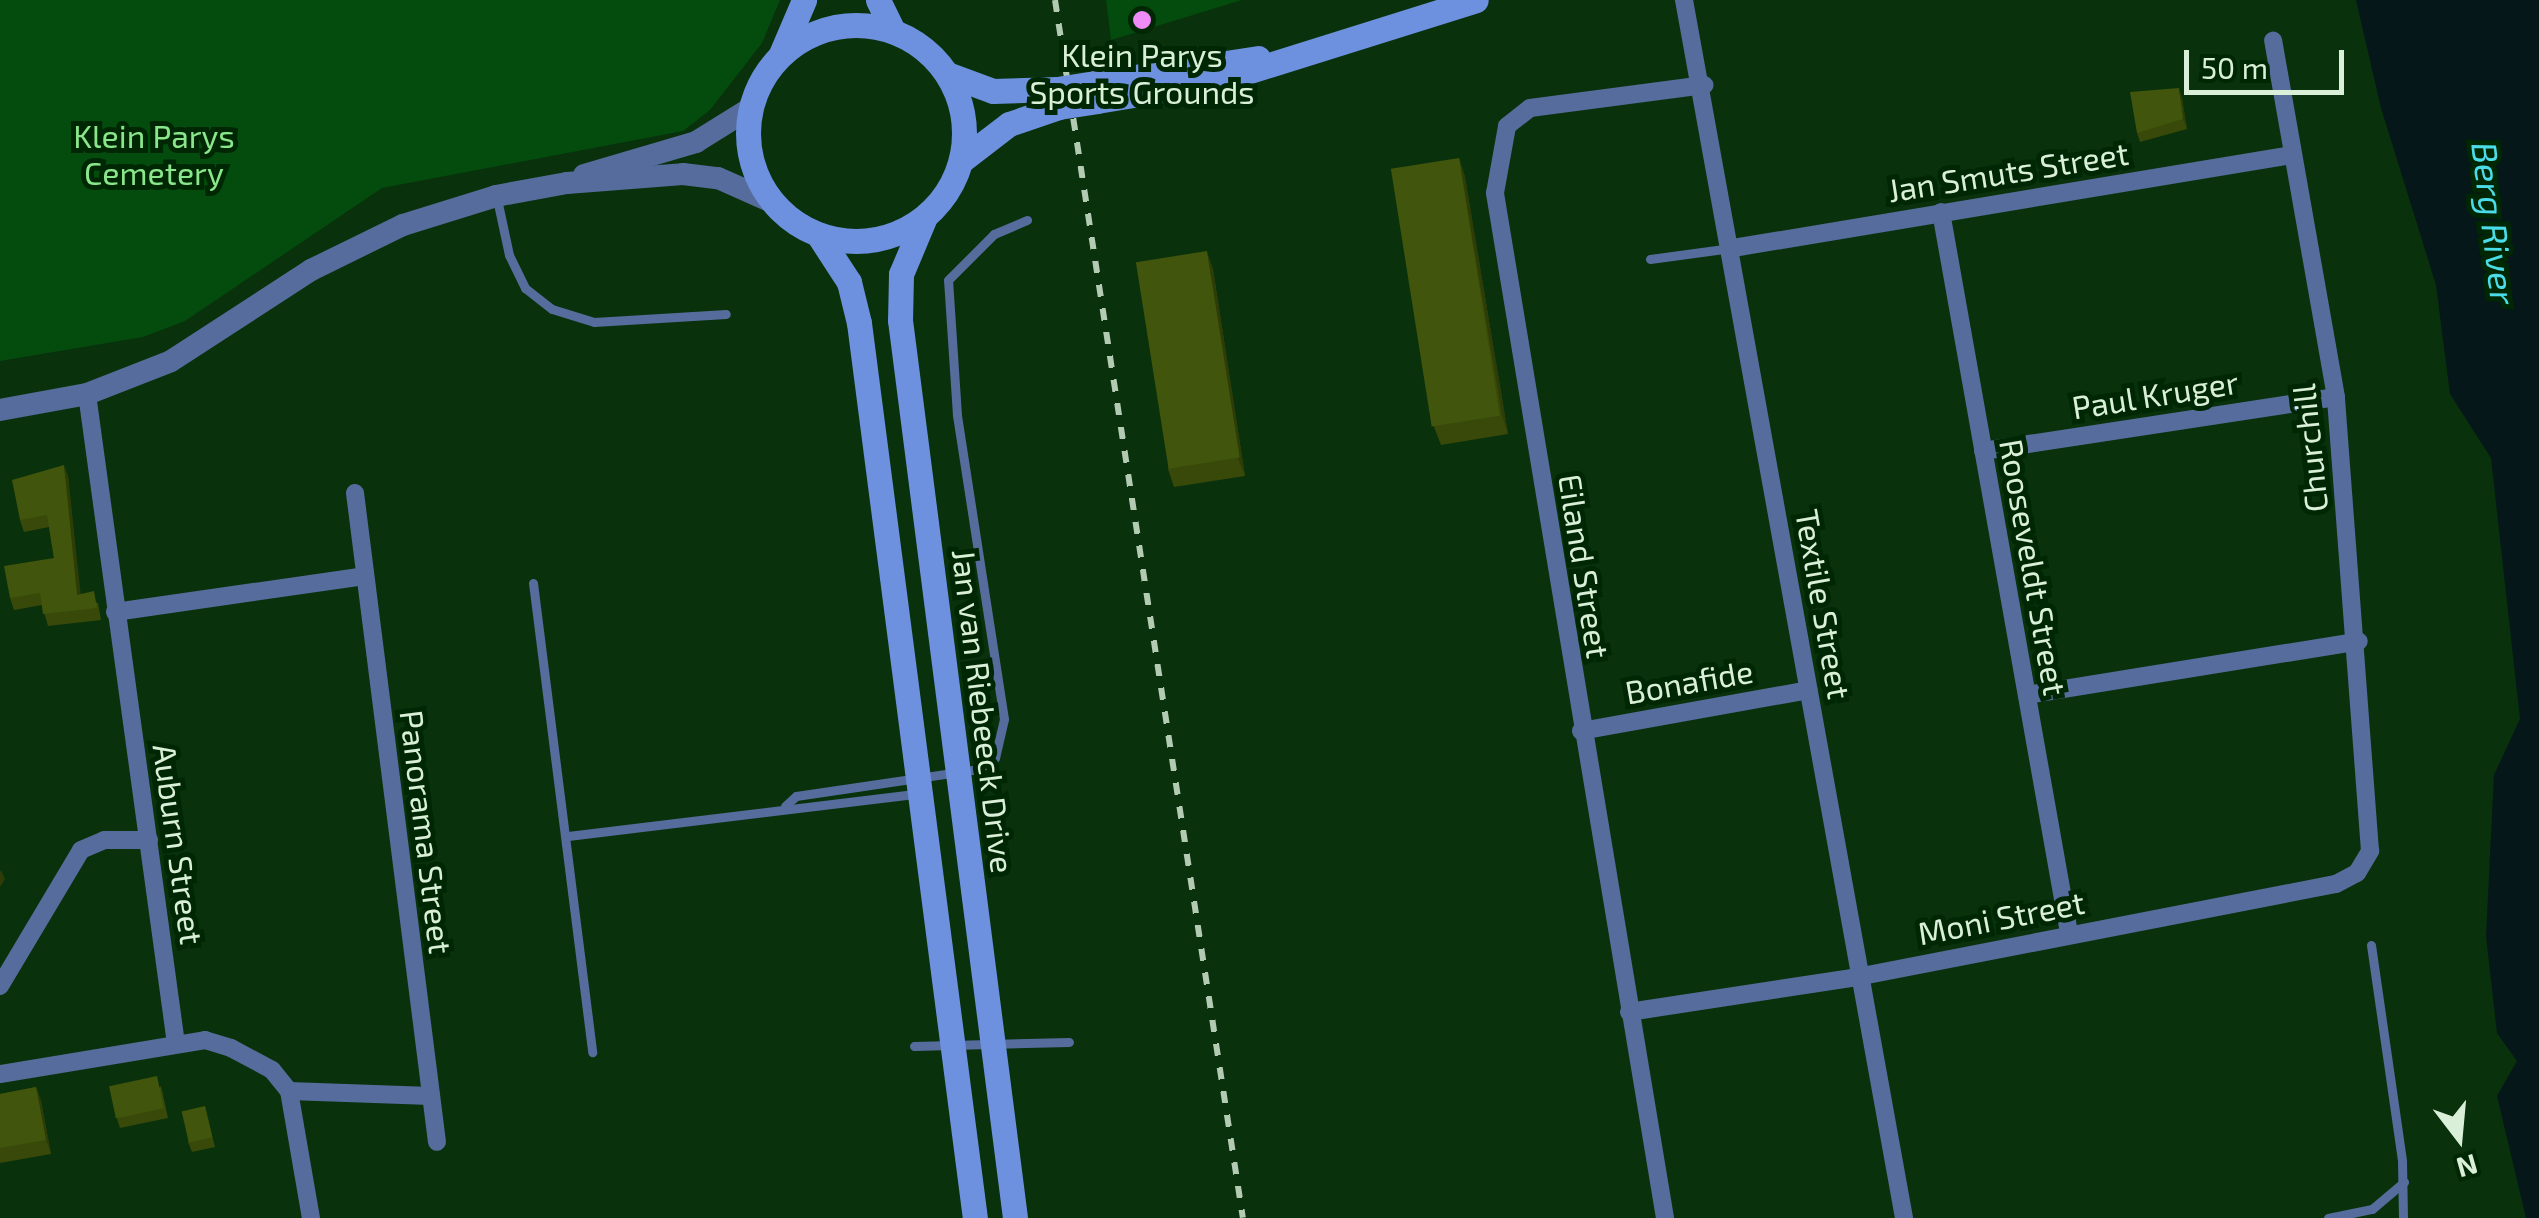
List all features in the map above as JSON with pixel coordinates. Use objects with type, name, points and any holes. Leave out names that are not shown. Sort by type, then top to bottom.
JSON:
[{"type":"main road","points":[[804,0],[781,54],[749,109],[747,141],[770,201],[819,236],[848,282],[859,324],[975,1218]]},
{"type":"main road","points":[[878,0],[892,30]]},
{"type":"main road","points":[[948,74],[993,90],[1058,98],[1218,81],[1278,59],[1476,0]]},
{"type":"main road","points":[[781,54],[834,27],[892,30],[932,56],[948,74],[960,101],[962,160],[948,191],[925,217],[874,240],[819,236]]},
{"type":"main road","points":[[962,160],[1009,124],[1058,98]]},
{"type":"main road","name":"Jan van Riebeeck Drive","points":[[925,217],[908,249],[899,299],[1016,1218]]},
{"type":"street","name":"Textile Street","points":[[1684,0],[1734,248],[1858,977],[1904,1218]]},
{"type":"street","name":"Churchill","points":[[2272,42],[2336,397],[2359,641],[2370,851]]},
{"type":"street","name":"Eiland Street","points":[[1665,1218],[1581,731],[1496,192],[1498,153],[1507,126],[1530,108],[1704,85]]},
{"type":"street","points":[[567,183],[696,142],[749,109]]},
{"type":"street","name":"Jan Smuts Street","points":[[1734,248],[2292,155]]},
{"type":"street","points":[[0,410],[87,394],[172,361],[312,270],[403,225],[496,196],[567,183],[700,174],[770,201]]},
{"type":"street","name":"Rooseveldt Street","points":[[1941,212],[2068,933]]},
{"type":"street","name":"Auburn Street","points":[[87,394],[176,1044]]},
{"type":"street","name":"Paul Kruger","points":[[1983,451],[2336,397]]},
{"type":"street","name":"Panorama Street","points":[[355,493],[437,1142]]},
{"type":"street","points":[[115,612],[364,576]]},
{"type":"street","points":[[2027,695],[2359,641]]},
{"type":"street","name":"Bonafide","points":[[1581,731],[1808,690]]},
{"type":"street","points":[[0,986],[81,850],[104,840],[149,840]]},
{"type":"street","name":"Moni Street","points":[[1629,1012],[1858,977],[2068,933],[2336,884],[2357,874],[2370,851]]},
{"type":"street","points":[[0,1073],[205,1040],[231,1048],[272,1070],[288,1092],[311,1218]]},
{"type":"street","points":[[288,1092],[431,1096]]},
{"type":"lane","points":[[496,196],[509,255],[525,288],[552,310],[594,322],[726,314]]},
{"type":"lane","points":[[786,806],[801,810],[918,786],[996,758],[1004,720],[957,415],[948,280],[994,234],[1027,220]]},
{"type":"lane","points":[[1650,259],[1734,248]]},
{"type":"lane","points":[[533,583],[568,836],[592,1052]]},
{"type":"lane","points":[[568,836],[786,806],[813,792],[918,786]]},
{"type":"lane","points":[[2371,945],[2404,1182],[2403,1218]]},
{"type":"lane","points":[[914,1046],[1068,1042]]},
{"type":"lane","points":[[2328,1218],[2372,1210],[2404,1182]]},
{"type":"green space","name":"Klein Parys Cemetery","points":[[0,0],[780,0],[762,43],[710,110],[683,131],[382,188],[185,321],[143,337],[0,361]]},
{"type":"green space","name":"Klein Parys Sports Grounds","points":[[1106,0],[1242,0],[1111,40]]},
{"type":"water","name":"Berg River","points":[[2356,0],[2539,0],[2539,1218],[2526,1218],[2497,1096],[2517,1061],[2497,1033],[2486,936],[2494,775],[2520,719],[2491,458],[2450,394],[2436,285],[2381,108]]},
{"type":"building","points":[[2179,88],[2183,119],[2137,133],[2130,92]]},
{"type":"building","points":[[1459,158],[1500,416],[1432,427],[1391,169]]},
{"type":"building","points":[[1207,251],[1240,457],[1169,469],[1136,262]]},
{"type":"building","points":[[64,465],[77,595],[94,591],[97,608],[43,614],[40,593],[10,598],[4,566],[54,558],[47,515],[20,520],[12,480]]},
{"type":"building","points":[[157,1076],[164,1108],[116,1118],[109,1086]]},
{"type":"building","points":[[36,1087],[46,1140],[0,1148],[0,1094]]},
{"type":"building","points":[[205,1106],[212,1137],[189,1143],[182,1111]]},
{"type":"railway","points":[[1055,0],[1243,1218]]},
{"type":"place","name":"Klein Parys Sports Grounds","points":[[1142,20]]}]
